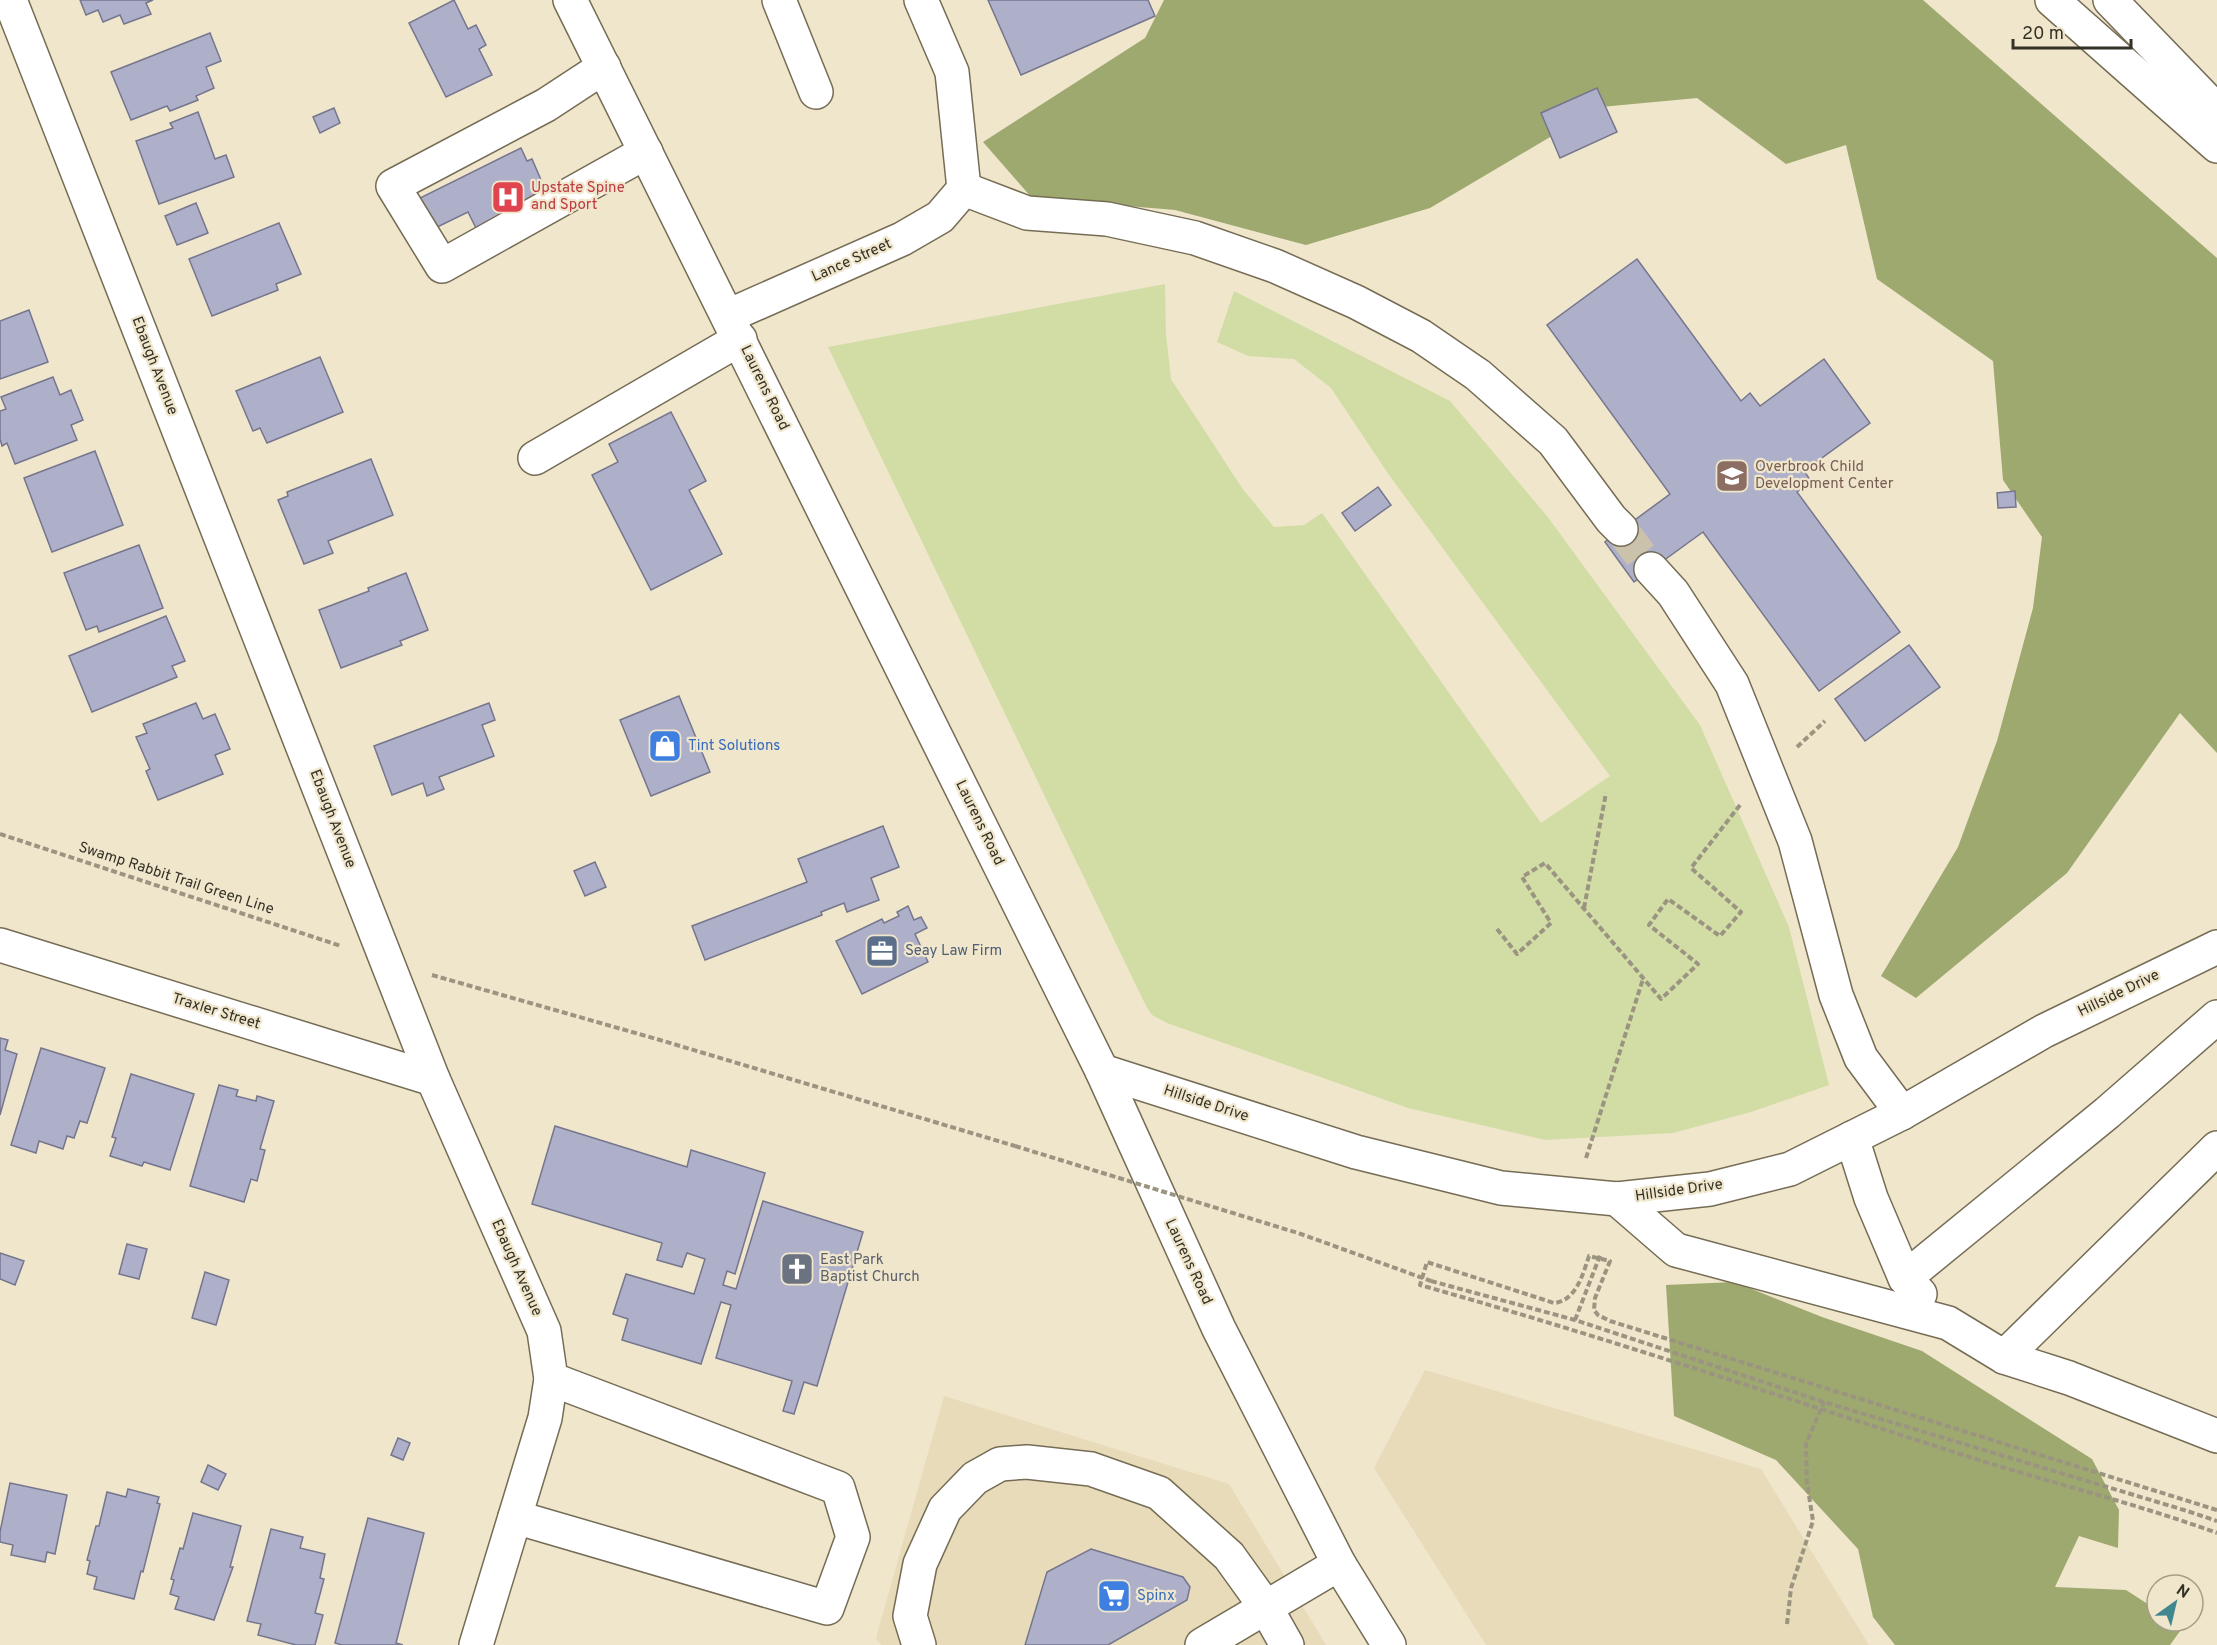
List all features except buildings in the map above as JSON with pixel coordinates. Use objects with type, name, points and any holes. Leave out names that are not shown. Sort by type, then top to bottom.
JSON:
[{"type":"main road","name":"Ebaugh Avenue","points":[[10,0],[433,1079],[544,1331],[551,1379],[544,1419],[476,1645]]},
{"type":"main road","name":"Laurens Road","points":[[570,0],[1102,1071],[1219,1329],[1339,1564],[1389,1645]]},
{"type":"main road","points":[[779,0],[816,92]]},
{"type":"main road","points":[[921,0],[952,72],[964,189],[1027,213],[1107,219],[1195,238],[1275,266],[1356,302],[1421,336],[1478,375],[1553,441],[1621,529]]},
{"type":"main road","points":[[2052,0],[2217,146]]},
{"type":"main road","points":[[2110,0],[2217,111]]},
{"type":"main road","points":[[604,67],[546,105],[393,186],[442,266],[646,152]]},
{"type":"main road","name":"Lance Street","points":[[535,458],[734,327],[940,217],[964,189]]},
{"type":"main road","points":[[1651,569],[1673,593],[1732,684],[1795,841],[1836,995],[1860,1058],[1902,1113]]},
{"type":"main road","name":"Traxler Street","points":[[0,945],[433,1079]]},
{"type":"main road","name":"Hillside Drive","points":[[1102,1071],[1356,1152],[1501,1188],[1617,1199],[1710,1189],[1790,1169],[1902,1113],[2043,1031],[2217,947]]},
{"type":"main road","points":[[1905,1278],[2107,1113],[2217,1017]]},
{"type":"main road","points":[[1852,1138],[1871,1198],[1905,1278],[1948,1323],[2004,1357],[2069,1378],[2217,1436]]},
{"type":"main road","points":[[2004,1357],[2217,1148]]},
{"type":"main road","points":[[1617,1199],[1676,1250],[1948,1323]]},
{"type":"main road","points":[[515,1517],[827,1608],[853,1537],[838,1488],[551,1379]]},
{"type":"main road","points":[[919,1645],[910,1616],[920,1564],[945,1509],[975,1478],[1000,1464],[1027,1462],[1091,1469],[1160,1493],[1229,1556],[1265,1606],[1287,1645]]},
{"type":"main road","points":[[1203,1645],[1339,1564]]},
{"type":"path","points":[[1497,929],[1517,954],[1551,923],[1522,878],[1545,863],[1661,999],[1698,964],[1649,925],[1668,899],[1720,936],[1741,912],[1691,868],[1766,771],[1825,721]]},
{"type":"path","points":[[1584,908],[1606,793]]},
{"type":"path","name":"Swamp Rabbit Trail Green Line","points":[[0,834],[345,948]]},
{"type":"path","points":[[429,974],[660,1040],[1289,1231],[1431,1281],[1575,1320],[1824,1402],[2217,1521]]},
{"type":"path","points":[[1586,1158],[1643,978]]},
{"type":"path","points":[[1575,1320],[1600,1255]]},
{"type":"path","points":[[2217,1510],[1610,1321],[1598,1315],[1594,1310],[1595,1298],[1610,1261],[1600,1255],[1589,1256],[1572,1294],[1561,1303],[1554,1304],[1427,1263],[1420,1286],[1555,1324],[2010,1470],[2217,1533]]},
{"type":"path","points":[[1787,1624],[1791,1588],[1813,1521],[1807,1483],[1806,1444],[1824,1402]]},
{"type":"shaded area","points":[[1425,1370],[1761,1469],[1869,1645],[1486,1645],[1374,1468]]},
{"type":"shaded area","points":[[944,1396],[1229,1484],[1326,1645],[881,1645],[876,1638]]},
{"type":"green space","points":[[1164,0],[1923,0],[2217,258],[2217,753],[2180,713],[2067,873],[1916,998],[1881,976],[1958,847],[1997,741],[2033,608],[2042,537],[2003,480],[1993,361],[1877,279],[1846,145],[1786,164],[1697,98],[1601,107],[1430,208],[1306,245],[1175,210],[1032,198],[983,142],[1145,38]]},
{"type":"green space","points":[[1165,284],[1166,334],[1171,379],[1242,488],[1274,527],[1304,525],[1322,513],[1541,823],[1610,776],[1389,475],[1331,388],[1294,359],[1248,356],[1217,342],[1234,291],[1450,401],[1547,516],[1700,725],[1789,927],[1829,1085],[1751,1112],[1673,1133],[1545,1140],[1408,1108],[1167,1023],[1152,1015],[828,347]]},
{"type":"green space","points":[[1734,1282],[1822,1317],[1922,1351],[2092,1459],[2119,1510],[2118,1548],[2079,1536],[2055,1587],[2126,1590],[2145,1602],[2145,1633],[2179,1633],[2170,1645],[1895,1645],[1873,1617],[1858,1549],[1776,1460],[1674,1416],[1666,1285]]},
{"type":"tunnel","points":[[1621,529],[1651,569]]},
{"type":"place","name":"Upstate Spine and Sport","points":[[508,197]]},
{"type":"place","name":"Overbrook Child Development Center","points":[[1732,476]]},
{"type":"place","name":"Tint Solutions","points":[[665,746]]},
{"type":"place","name":"Seay Law Firm","points":[[882,951]]},
{"type":"place","name":"East Park Baptist Church","points":[[797,1269]]},
{"type":"place","name":"Spinx","points":[[1114,1596]]}]
